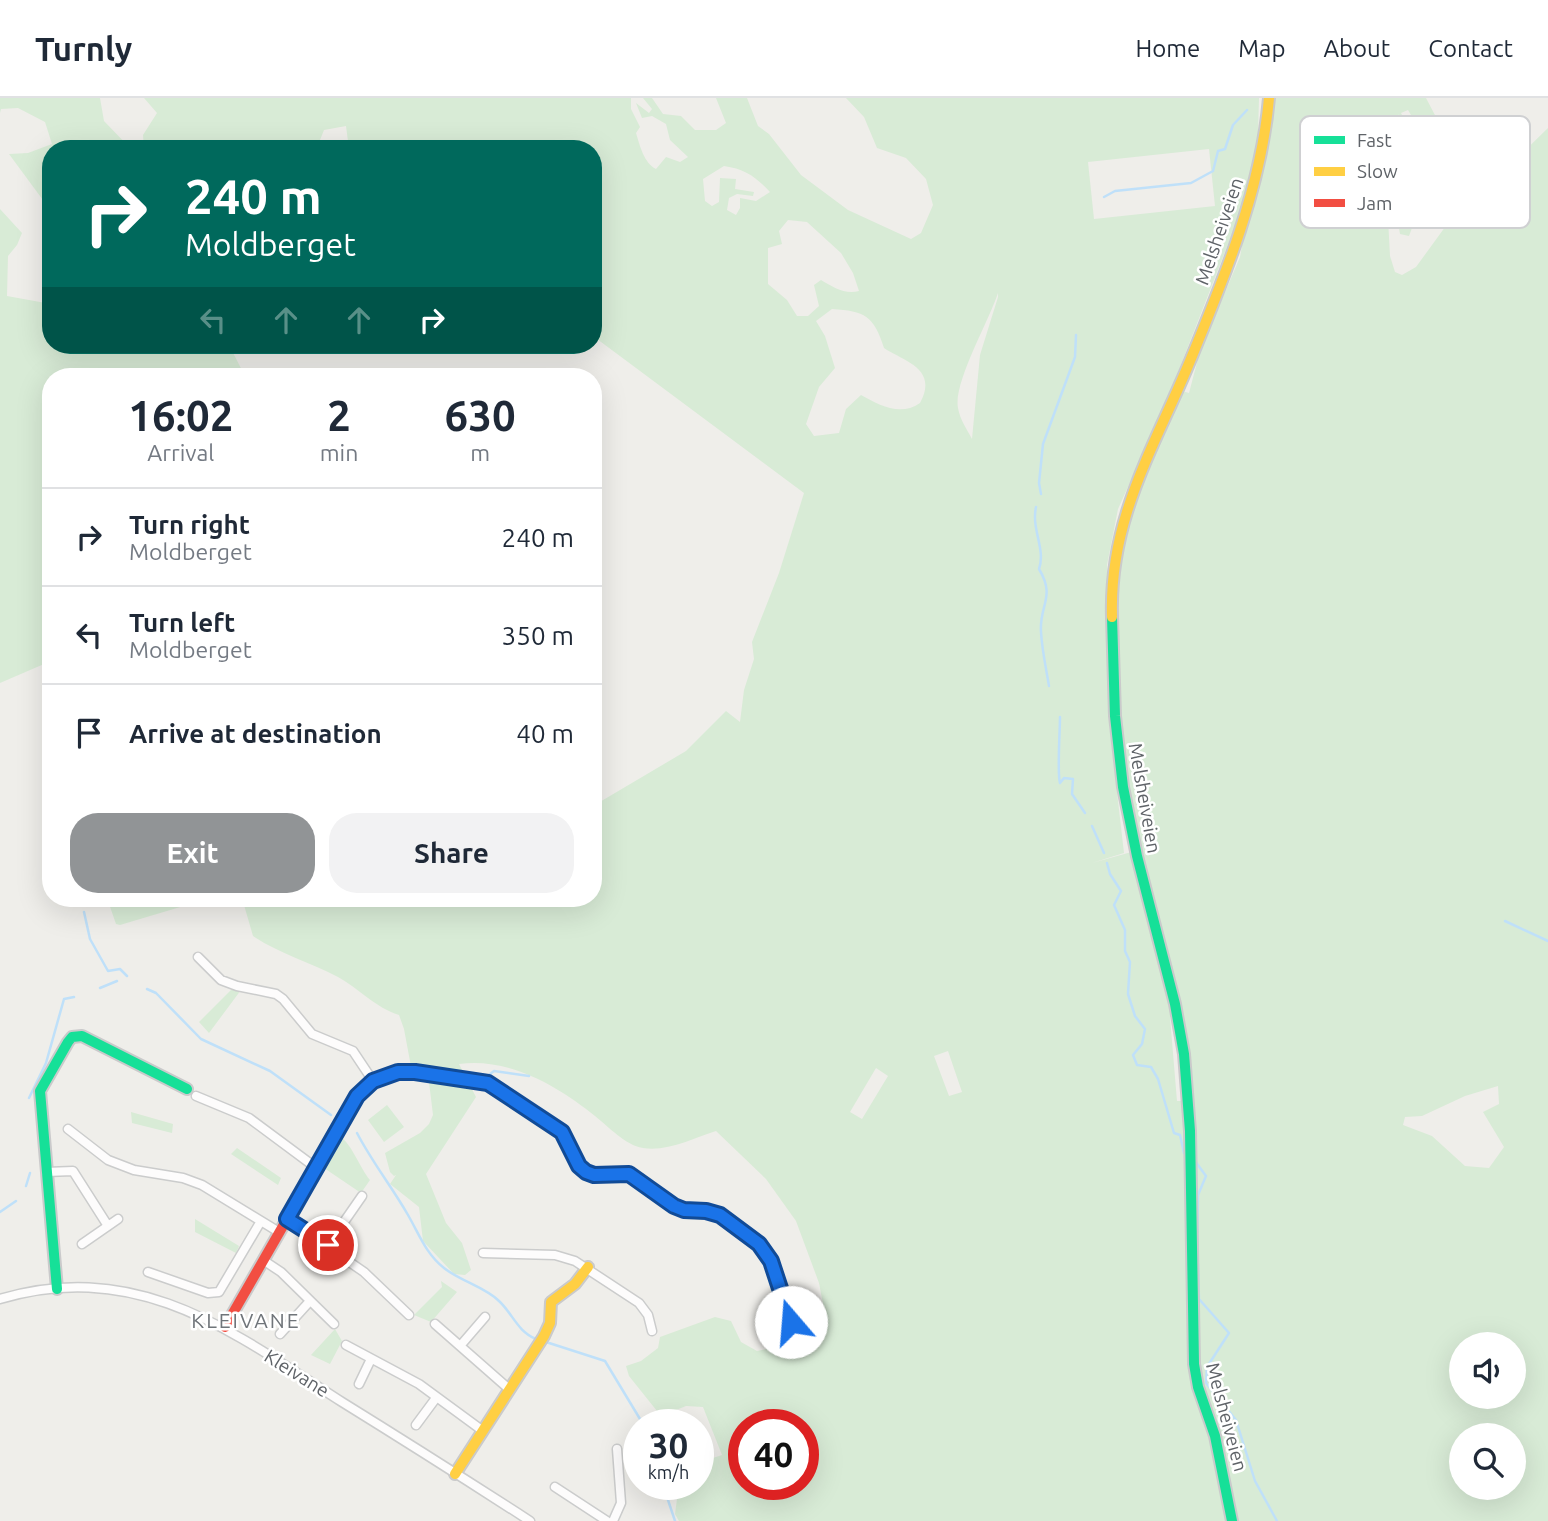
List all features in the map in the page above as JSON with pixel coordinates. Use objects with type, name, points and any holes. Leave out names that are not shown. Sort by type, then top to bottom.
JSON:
[{"type":"street","name":"Melsheiveien","points":[[1232,1521],[1215,1436],[1198,1387],[1194,1364],[1188,1104],[1180,1026],[1136,856],[1118,749],[1112,581],[1119,534],[1131,493],[1190,361],[1253,192],[1265,141],[1269,98]]},
{"type":"street","points":[[198,957],[221,980],[276,994],[312,1034],[353,1051],[373,1081]]},
{"type":"street","points":[[57,1289],[40,1091],[72,1037],[82,1036],[191,1092],[249,1118],[315,1167]]},
{"type":"street","points":[[225,1327],[353,1102],[373,1081],[407,1072],[488,1083],[562,1132],[579,1166],[586,1172],[594,1175],[629,1174],[679,1209],[706,1211],[724,1217],[766,1250],[791,1322]]},
{"type":"street","points":[[68,1129],[108,1160],[134,1170],[183,1178],[202,1185],[279,1232]]},
{"type":"street","points":[[46,1172],[73,1171],[108,1226]]},
{"type":"street","points":[[328,1245],[362,1196]]},
{"type":"street","points":[[82,1244],[118,1219]]},
{"type":"street","points":[[287,1219],[364,1272],[409,1315]]},
{"type":"street","points":[[222,1302],[219,1292],[261,1221]]},
{"type":"street","points":[[483,1253],[555,1255],[588,1268],[639,1303],[648,1315],[652,1331]]},
{"type":"street","points":[[262,1260],[281,1272],[334,1324]]},
{"type":"street","points":[[455,1474],[548,1328],[551,1302],[575,1284],[588,1268]]},
{"type":"street","points":[[148,1272],[208,1293],[219,1292]]},
{"type":"street","name":"Kleivane","points":[[0,1299],[57,1289],[104,1289],[138,1294],[188,1310],[225,1327],[530,1521]]},
{"type":"street","points":[[280,1334],[310,1301]]},
{"type":"street","points":[[460,1346],[485,1317]]},
{"type":"street","points":[[435,1324],[509,1390]]},
{"type":"street","points":[[346,1345],[407,1377],[482,1431]]},
{"type":"street","points":[[359,1384],[371,1359]]},
{"type":"street","points":[[416,1425],[436,1398]]},
{"type":"street","points":[[613,1521],[621,1503],[617,1449]]},
{"type":"street","points":[[555,1487],[607,1521]]},
{"type":"green space","points":[[0,98],[100,98],[104,121],[122,140],[51,140],[45,122],[18,108],[1,109],[0,113]]},
{"type":"green space","points":[[144,98],[631,98],[631,109],[640,127],[636,133],[641,149],[648,163],[656,169],[666,157],[680,162],[688,157],[670,140],[666,124],[652,116],[642,118],[636,103],[649,113],[652,109],[643,98],[652,98],[663,114],[681,116],[695,130],[716,130],[726,123],[716,98],[747,98],[758,126],[769,134],[801,175],[848,210],[911,239],[921,233],[933,205],[926,179],[906,158],[877,148],[864,117],[846,98],[1259,98],[1257,170],[1166,403],[1118,509],[1107,565],[1108,714],[1124,853],[1092,863],[1135,851],[1137,848],[1121,752],[1117,591],[1127,515],[1182,391],[1189,393],[1200,351],[1240,257],[1247,217],[1263,164],[1271,98],[1426,98],[1435,116],[1412,116],[1408,110],[1401,113],[1402,116],[1300,116],[1300,228],[1389,228],[1390,256],[1395,272],[1402,275],[1416,267],[1444,228],[1530,228],[1530,146],[1548,128],[1548,1521],[679,1521],[675,1514],[677,1500],[714,1500],[714,1458],[722,1455],[714,1435],[714,1409],[686,1406],[678,1409],[655,1409],[629,1376],[626,1366],[641,1361],[658,1348],[660,1337],[715,1317],[731,1321],[741,1342],[757,1351],[780,1346],[789,1334],[793,1338],[810,1337],[826,1319],[819,1283],[796,1221],[766,1179],[716,1131],[671,1146],[643,1148],[624,1139],[565,1094],[532,1076],[496,1065],[459,1064],[476,1097],[426,1174],[446,1223],[462,1243],[471,1270],[465,1275],[454,1274],[423,1241],[419,1207],[390,1184],[396,1175],[390,1172],[385,1153],[420,1133],[433,1115],[429,1082],[412,1072],[399,1015],[383,1008],[338,977],[253,936],[245,907],[602,907],[602,801],[686,751],[726,711],[740,722],[744,690],[754,659],[752,642],[779,573],[804,493],[602,343],[602,140],[348,140],[346,126],[324,130],[320,140],[143,140],[143,135],[157,113]],"holes":[[[1209,149],[1215,206],[1094,219],[1088,162]],[[724,166],[750,174],[770,192],[756,201],[740,198],[740,208],[736,215],[727,210],[729,198],[737,194],[753,196],[754,192],[735,189],[736,179],[720,178],[719,202],[712,206],[705,201],[703,179]],[[788,220],[807,222],[841,253],[853,273],[859,291],[844,291],[821,280],[814,285],[819,306],[808,316],[797,316],[787,300],[768,284],[768,248],[782,244],[779,231]],[[998,293],[980,355],[972,439],[960,416],[958,397],[966,368]],[[832,309],[853,311],[867,317],[876,329],[884,348],[916,367],[925,381],[925,391],[920,403],[897,409],[882,406],[861,395],[846,409],[839,433],[814,436],[806,424],[819,387],[835,368],[825,336],[816,321]],[[1170,1017],[1175,1017],[1184,1101],[1177,1101]],[[948,1051],[962,1092],[949,1096],[934,1056]],[[876,1068],[888,1076],[862,1119],[850,1112]],[[1498,1086],[1499,1104],[1483,1112],[1504,1147],[1489,1168],[1465,1166],[1432,1136],[1403,1125],[1405,1117],[1422,1116],[1465,1096]]]},
{"type":"green space","points":[[42,148],[42,199],[9,154],[28,153]]},
{"type":"green space","points":[[0,209],[22,233],[8,256],[7,296],[42,302],[42,354],[234,354],[241,368],[42,368],[42,665],[0,683]]},
{"type":"green space","points":[[1399,228],[1412,228],[1409,236],[1400,234]]},
{"type":"green space","points":[[110,907],[180,907],[116,924]]},
{"type":"green space","points":[[233,988],[241,990],[209,1033],[199,1022]]},
{"type":"green space","points":[[387,1105],[404,1127],[384,1142],[368,1120]]},
{"type":"green space","points":[[131,1112],[173,1124],[172,1133],[132,1123]]},
{"type":"green space","points":[[341,1137],[349,1145],[370,1180],[361,1193],[324,1168]]},
{"type":"green space","points":[[237,1148],[281,1178],[278,1185],[231,1154]]},
{"type":"green space","points":[[195,1219],[239,1246],[236,1253],[195,1232]]},
{"type":"green space","points":[[441,1281],[457,1292],[431,1322],[414,1315],[442,1287]]},
{"type":"green space","points":[[335,1329],[342,1341],[330,1364],[311,1355]]},
{"type":"waterway","points":[[1104,197],[1115,191],[1191,183],[1213,171],[1218,151],[1225,149],[1233,125],[1247,110]]},
{"type":"waterway","points":[[1041,494],[1039,483],[1043,444],[1075,357],[1076,335]]},
{"type":"waterway","points":[[1036,507],[1035,523],[1041,554],[1039,569],[1047,594],[1041,632],[1049,686]]},
{"type":"waterway","points":[[1060,717],[1060,783],[1064,778],[1073,779],[1072,794],[1085,813]]},
{"type":"waterway","points":[[1092,826],[1104,853]]},
{"type":"waterway","points":[[1107,863],[1110,874],[1121,891],[1114,905],[1125,930],[1125,951],[1130,962],[1128,994],[1135,1016],[1145,1029],[1142,1044],[1133,1055],[1137,1065],[1151,1067],[1158,1079],[1174,1133],[1180,1135],[1184,1153],[1187,1155]]},
{"type":"waterway","points":[[84,912],[90,939],[108,971],[120,969],[127,976]]},
{"type":"waterway","points":[[1505,921],[1548,941]]},
{"type":"waterway","points":[[100,988],[117,981]]},
{"type":"waterway","points":[[147,989],[156,993],[201,1039],[270,1071],[331,1115]]},
{"type":"waterway","points":[[29,1098],[46,1063],[64,999],[74,997]]},
{"type":"waterway","points":[[490,1074],[494,1071],[529,1076]]},
{"type":"waterway","points":[[357,1133],[432,1256],[450,1273],[493,1296],[524,1332],[536,1339]]},
{"type":"waterway","points":[[1195,1161],[1206,1176],[1198,1195],[1197,1257]]},
{"type":"waterway","points":[[26,1186],[30,1173]]},
{"type":"waterway","points":[[0,1212],[16,1201]]},
{"type":"waterway","points":[[1198,1264],[1199,1299],[1229,1333],[1207,1367],[1206,1383],[1236,1420],[1255,1481],[1277,1521]]},
{"type":"waterway","points":[[546,1342],[605,1361],[634,1409]]},
{"type":"waterway","points":[[668,1500],[675,1521]]},
{"type":"traffic: fast","points":[[1112,617],[1115,716],[1123,787],[1137,856],[1175,1004],[1184,1054],[1190,1131],[1194,1364],[1198,1387],[1215,1436],[1232,1521]]},
{"type":"traffic: fast","points":[[57,1289],[40,1091],[68,1042],[72,1037],[82,1036],[187,1089]]},
{"type":"traffic: fast","points":[[306,1186],[357,1096],[373,1081],[398,1072],[415,1072],[488,1083],[562,1132],[579,1166],[586,1172],[594,1175],[629,1174],[674,1206],[720,1215],[759,1244],[771,1261],[791,1322]]},
{"type":"traffic: slow","points":[[1112,617],[1113,581],[1126,515],[1136,484],[1203,329],[1240,232],[1258,166],[1269,98]]},
{"type":"traffic: slow","points":[[455,1474],[544,1336],[550,1323],[551,1302],[575,1284],[588,1267]]},
{"type":"traffic: jam","points":[[225,1327],[306,1186]]},
{"type":"district","name":"KLEIVANE","points":[[246,1321]]},
{"type":"route","points":[[328,1245],[287,1219],[362,1090],[373,1081],[398,1072],[477,1080],[498,1089],[562,1132],[568,1139],[579,1166],[586,1172],[594,1175],[622,1172],[629,1174],[674,1206],[689,1211],[706,1211],[728,1220],[766,1250],[791,1322]]}]
